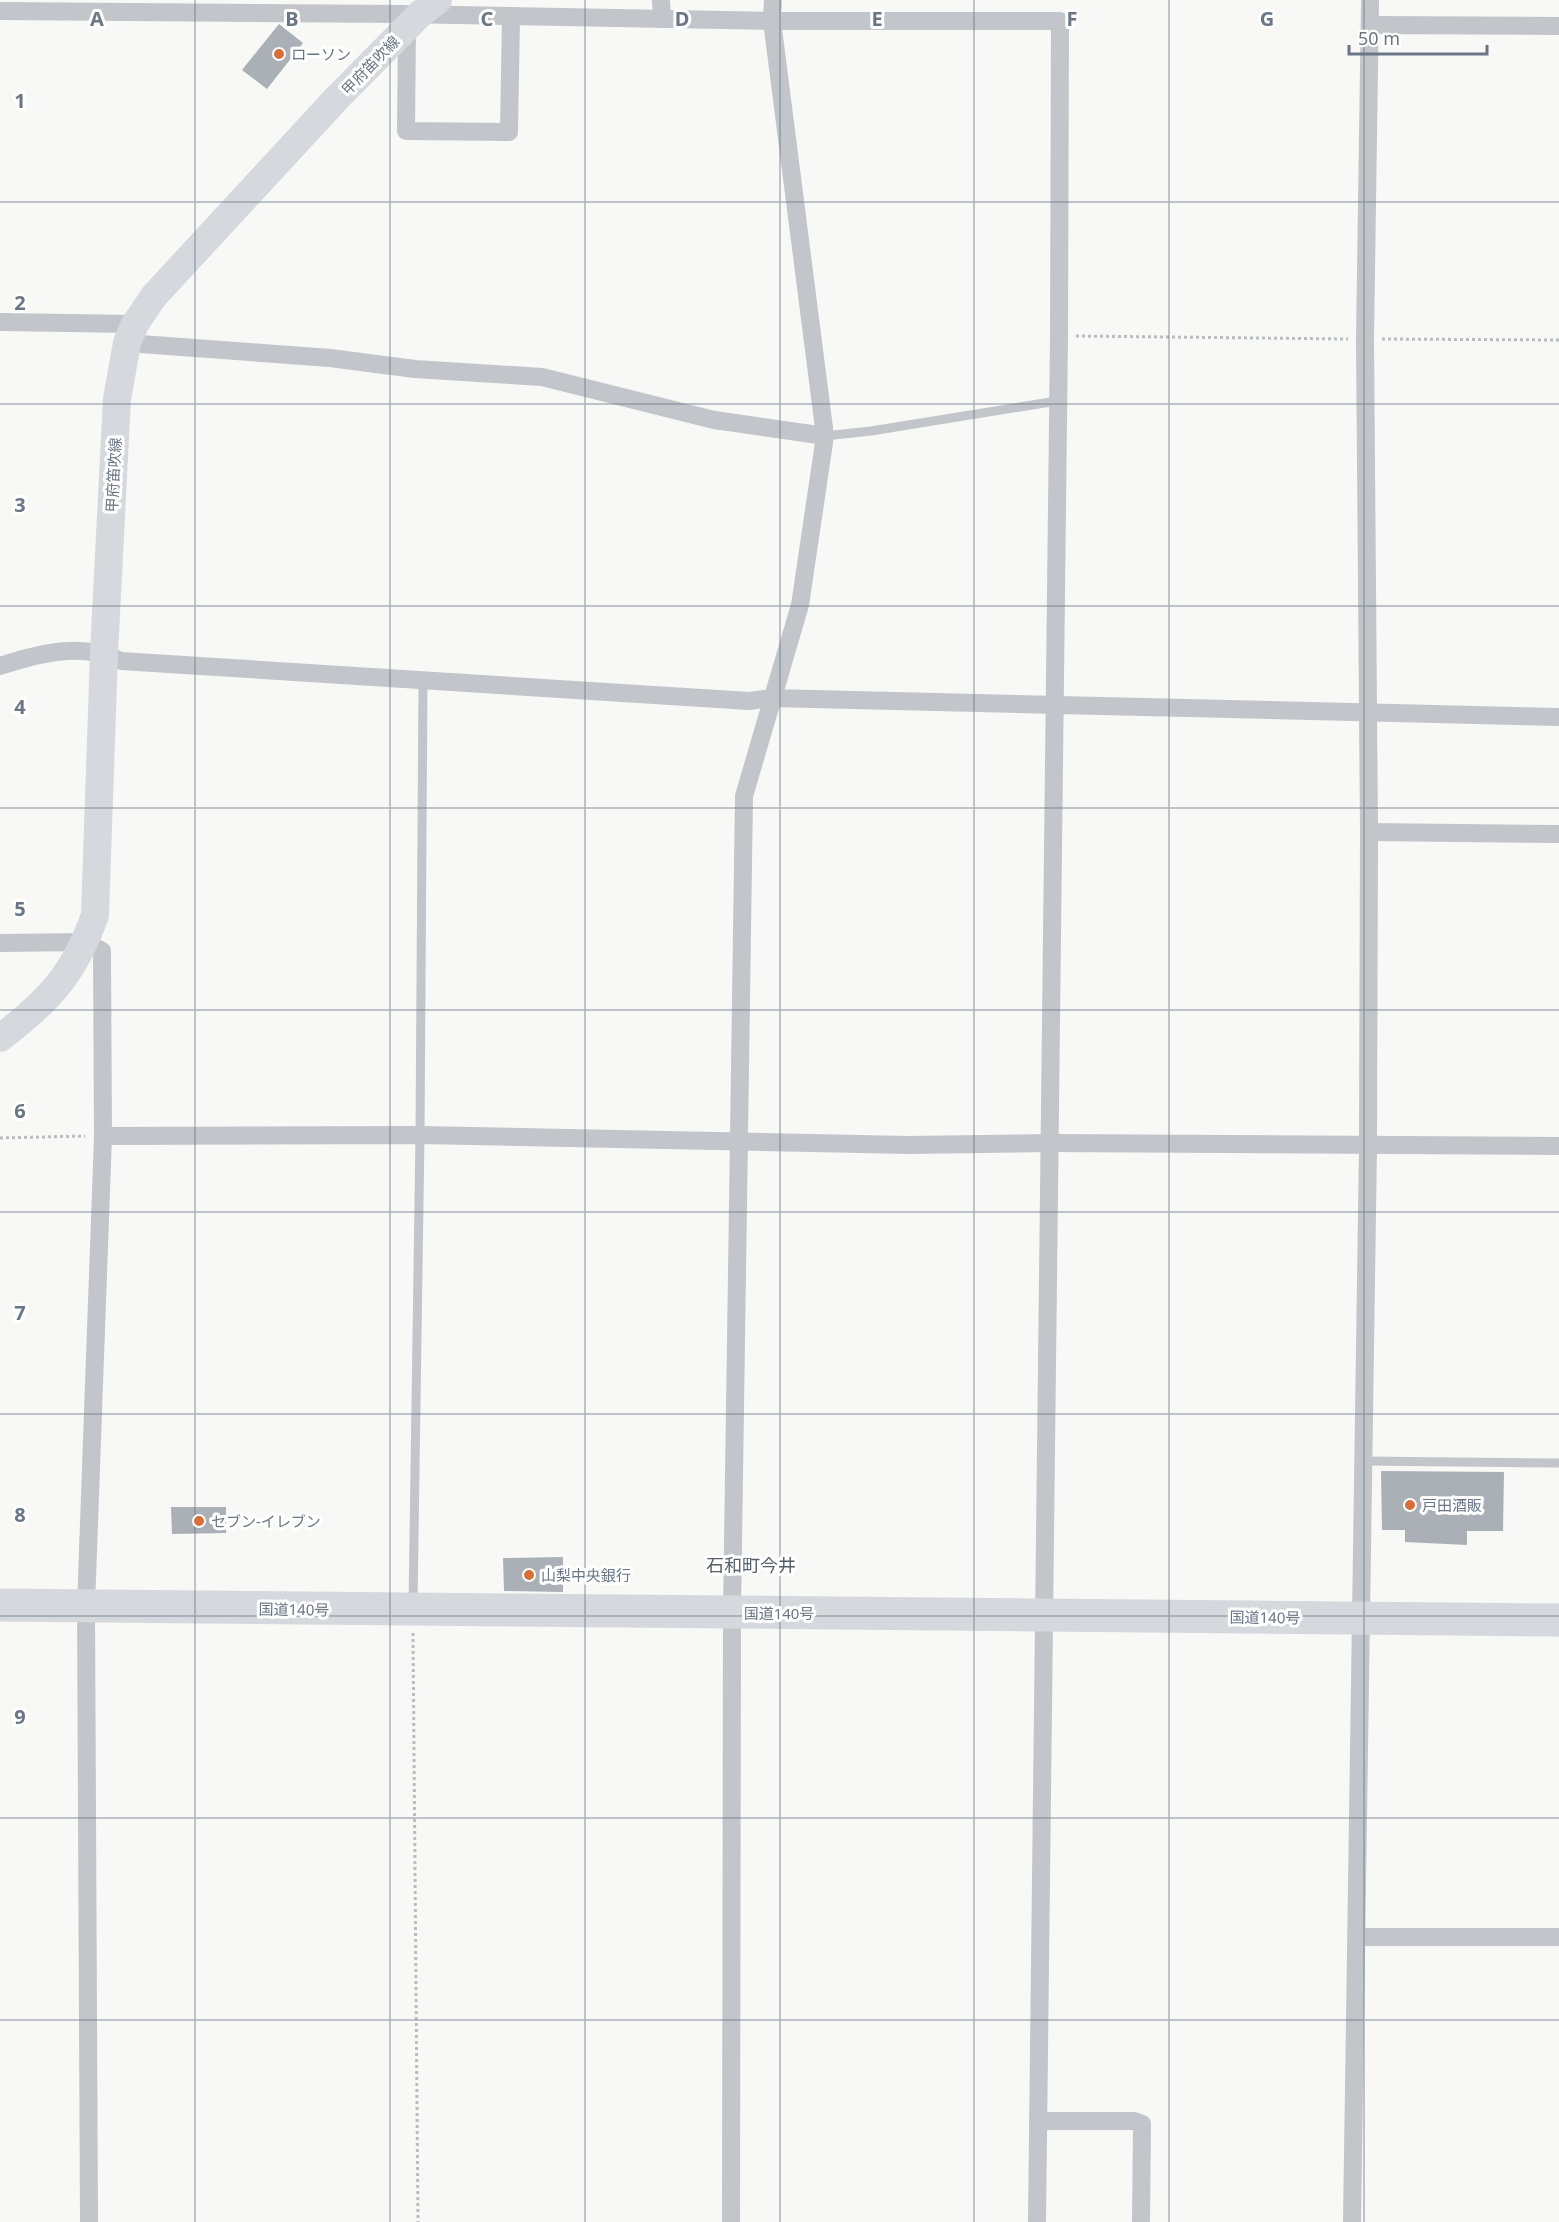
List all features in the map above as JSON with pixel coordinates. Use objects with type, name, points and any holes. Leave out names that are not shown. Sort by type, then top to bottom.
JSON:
[{"type":"highway","name":"国道140号","points":[[0,1605],[1559,1620]]},
{"type":"main road","name":"甲府笛吹線","points":[[0,1038],[20,1023],[54,991],[72,967],[86,942],[95,915],[104,653],[117,399],[131,334],[154,296],[414,11]]},
{"type":"street","points":[[661,0],[662,19]]},
{"type":"street","points":[[732,2222],[732,1612],[744,796],[800,605],[825,436],[772,21],[773,0]]},
{"type":"street","points":[[1352,2222],[1368,1146],[1369,832],[1365,339],[1370,0]]},
{"type":"street","points":[[0,11],[414,11],[511,16],[772,21],[1060,21],[1059,335],[1037,2222]]},
{"type":"street","points":[[414,11],[406,131],[509,132],[511,16]]},
{"type":"street","points":[[1371,25],[1559,26]]},
{"type":"street","points":[[0,322],[131,334],[415,369],[542,377],[714,420],[825,436]]},
{"type":"street","points":[[0,666],[25,658],[78,649],[104,653],[121,661],[750,701],[772,698],[1559,717]]},
{"type":"street","points":[[1369,832],[1559,834]]},
{"type":"street","points":[[0,943],[86,942],[102,951],[103,1136],[86,1606],[89,2222]]},
{"type":"street","points":[[103,1136],[420,1135],[909,1145],[1050,1143],[1559,1146]]},
{"type":"street","points":[[1358,1937],[1559,1937]]},
{"type":"street","points":[[1038,2121],[1134,2121],[1142,2124],[1142,2222]]},
{"type":"lane","points":[[825,436],[871,431],[1057,401]]},
{"type":"lane","points":[[413,1610],[420,1135],[423,681]]},
{"type":"lane","points":[[1363,1461],[1559,1463]]},
{"type":"path","points":[[1059,335],[1559,340]]},
{"type":"path","points":[[0,1138],[103,1136]]},
{"type":"path","points":[[413,1610],[418,2222]]},
{"type":"building","points":[[279,24],[303,43],[267,89],[242,70]]},
{"type":"building","points":[[1381,1471],[1504,1472],[1503,1531],[1467,1531],[1467,1545],[1405,1542],[1405,1530],[1382,1530]]},
{"type":"building","points":[[171,1507],[226,1507],[226,1533],[172,1534]]},
{"type":"building","points":[[563,1557],[563,1592],[504,1591],[503,1558]]},
{"type":"place","name":"ローソン","points":[[279,54]]},
{"type":"place","name":"戸田酒販","points":[[1410,1505]]},
{"type":"place","name":"セブン-イレブン","points":[[199,1521]]},
{"type":"place","name":"山梨中央銀行","points":[[529,1575]]},
{"type":"district","name":"石和町今井","points":[[751,1565]]}]
